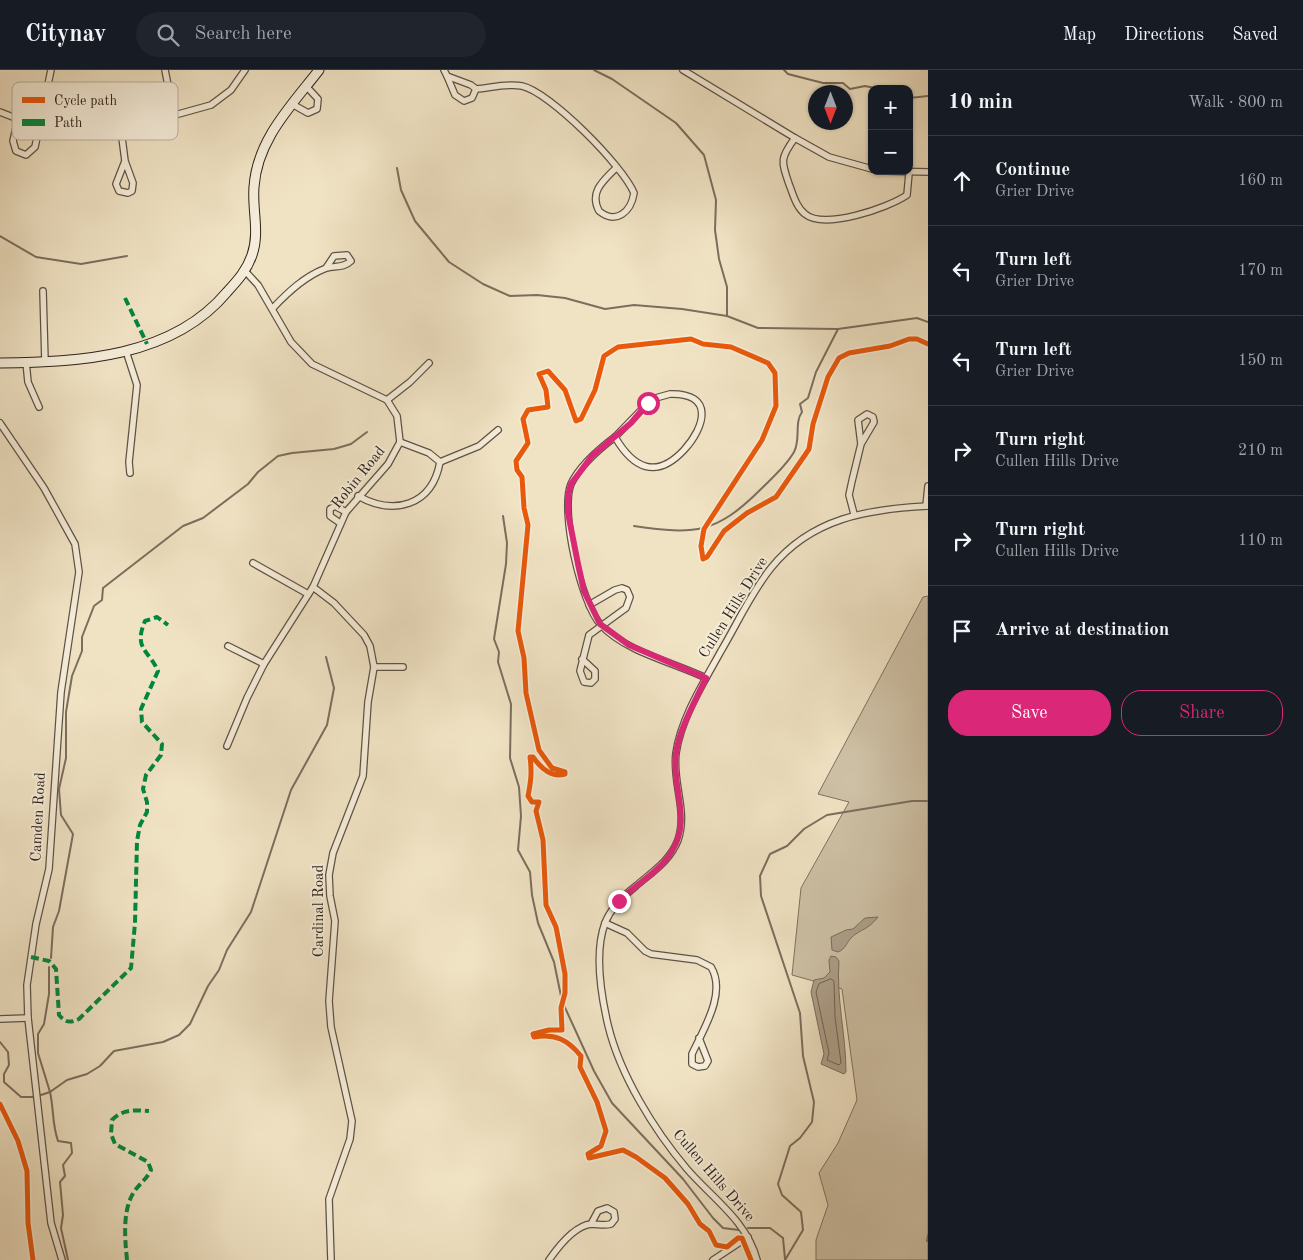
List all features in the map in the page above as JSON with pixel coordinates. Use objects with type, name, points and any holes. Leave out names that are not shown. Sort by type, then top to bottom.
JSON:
[{"type":"main road","points":[[0,363],[97,358],[126,352],[169,336],[198,320],[218,304],[245,271],[253,254],[256,238],[254,190],[257,162],[275,127],[319,70]]},
{"type":"street","points":[[178,115],[211,105],[223,98],[245,70]]},
{"type":"street","points":[[683,70],[795,138],[829,156],[868,168]]},
{"type":"street","points":[[446,73],[476,89],[513,85],[533,91],[588,135],[601,148],[616,168],[634,193],[626,212],[622,215],[609,217],[599,211],[595,194],[601,182],[616,168]]},
{"type":"street","points":[[446,73],[455,95],[464,101],[472,98],[476,89]]},
{"type":"street","points":[[292,104],[308,113],[317,110],[318,99],[306,86]]},
{"type":"street","points":[[0,112],[12,117]]},
{"type":"street","points":[[795,138],[784,153],[782,164],[800,209],[812,219],[835,221],[895,202],[907,195],[909,175]]},
{"type":"street","points":[[15,140],[14,146],[23,155],[28,154],[35,147],[37,140]]},
{"type":"street","points":[[122,140],[125,161],[134,183],[132,191],[128,193],[119,192],[116,184],[125,161]]},
{"type":"street","points":[[913,173],[928,172]]},
{"type":"street","points":[[273,308],[292,289],[326,268]]},
{"type":"street","points":[[245,271],[258,285],[273,308],[291,342],[312,364],[387,400],[429,364]]},
{"type":"street","points":[[43,291],[45,362]]},
{"type":"street","points":[[126,352],[137,385],[129,462],[130,473]]},
{"type":"street","points":[[26,362],[28,382],[39,407]]},
{"type":"street","points":[[615,437],[628,456],[636,462],[649,467],[660,467],[672,462],[692,441],[699,431],[704,414],[700,406],[689,397],[677,394],[663,394],[652,399],[615,437],[592,456],[571,484],[568,496],[572,535],[584,591],[589,605],[600,624],[629,645],[706,678]]},
{"type":"street","name":"Robin Road","points":[[227,746],[247,698],[264,664],[314,586],[346,512],[358,496],[388,464],[400,442],[398,416],[387,400]]},
{"type":"street","points":[[854,514],[850,488],[862,444],[874,422],[873,417],[867,414],[858,420],[862,444]]},
{"type":"street","name":"Camden Road","points":[[0,423],[44,488],[75,544],[79,572],[60,692],[49,869],[36,924],[27,985],[28,1018],[51,1223],[62,1260]]},
{"type":"street","points":[[440,462],[479,446],[498,430]]},
{"type":"street","points":[[400,442],[422,449],[440,462]]},
{"type":"street","points":[[358,496],[372,504],[383,506],[407,504],[429,489],[438,474],[440,462]]},
{"type":"street","points":[[927,506],[928,486]]},
{"type":"street","points":[[340,523],[330,516],[330,509],[335,506],[346,512]]},
{"type":"street","name":"Cullen Hills Drive","points":[[757,1260],[748,1237],[734,1217],[686,1168],[655,1129],[642,1106],[614,1043],[606,1014],[601,954],[605,923],[619,901],[666,861],[678,840],[681,830],[681,806],[676,754],[684,728],[706,678],[762,580],[779,559],[797,542],[816,529],[854,514],[889,508],[927,506]]},
{"type":"street","points":[[253,563],[308,594]]},
{"type":"street","name":"Cardinal Road","points":[[314,586],[334,603],[364,635],[370,646],[374,667],[367,711],[364,776],[332,853],[329,875],[330,896],[335,921],[329,1001],[331,1027],[352,1121],[350,1139],[329,1198],[331,1260]]},
{"type":"street","points":[[582,660],[588,635],[600,624],[626,608],[630,601],[629,594],[622,588],[618,589],[589,605]]},
{"type":"street","points":[[228,646],[264,664]]},
{"type":"street","points":[[374,667],[403,667]]},
{"type":"street","points":[[605,923],[627,933],[644,951],[652,954],[697,960],[712,967],[716,976],[716,992],[691,1059],[693,1066],[698,1067],[705,1066],[708,1061],[699,1038]]},
{"type":"street","points":[[0,1019],[28,1018]]},
{"type":"street","points":[[549,1260],[568,1237],[590,1224]]},
{"type":"street","points":[[713,1260],[748,1237]]},
{"type":"shaded area","points":[[928,596],[928,1260],[816,1260],[816,1240],[828,1205],[819,1173],[838,1143],[857,1100],[842,989],[792,975],[801,888],[849,802],[818,794],[923,597]]},
{"type":"water","points":[[878,917],[855,934],[841,951],[832,950],[831,937],[853,929],[865,918]]},
{"type":"water","points":[[831,956],[836,957],[839,961],[839,989],[846,1058],[846,1072],[844,1074],[821,1064],[824,1054],[811,992],[814,980],[824,978],[830,972],[829,960]]},
{"type":"waterway","points":[[594,70],[612,79],[676,123],[704,155],[716,200],[715,230],[719,259],[727,287],[727,316]]},
{"type":"waterway","points":[[784,70],[788,74],[823,83],[843,83],[850,89],[868,87]]},
{"type":"waterway","points":[[913,98],[928,96]]},
{"type":"waterway","points":[[397,168],[401,190],[415,221],[449,262],[483,284],[510,296],[537,295],[565,298],[605,309],[634,305],[682,309],[727,316],[758,328],[838,329],[917,318],[928,322]]},
{"type":"waterway","points":[[0,236],[36,257],[81,264],[127,256]]},
{"type":"waterway","points":[[634,526],[673,530],[704,528],[731,515],[761,489],[783,467],[794,452],[797,442],[798,421],[802,412],[800,404],[808,398],[816,372],[838,329]]},
{"type":"waterway","points":[[51,958],[53,927],[59,911],[73,834],[61,815],[59,789],[66,758],[66,712],[72,676],[82,651],[82,637],[94,606],[102,600],[103,588],[183,526],[203,518],[248,484],[258,472],[278,456],[334,449],[351,444],[367,432]]},
{"type":"waterway","points":[[503,516],[507,543],[506,564],[494,639],[499,652],[498,662],[511,704],[510,758],[519,787],[521,816],[518,850],[530,872],[532,895],[538,923],[554,962],[562,1001],[594,1071],[612,1103],[683,1179],[713,1218],[723,1228],[739,1230]]},
{"type":"waterway","points":[[49,967],[49,994],[44,1024],[38,1034],[38,1053],[50,1092],[67,1080],[87,1074],[100,1066],[114,1051],[163,1042],[179,1035],[190,1024],[208,986],[219,970],[227,950],[251,912],[291,790],[327,725],[334,688],[326,657]]},
{"type":"waterway","points":[[785,1260],[803,1230],[801,1212],[782,1195],[778,1184],[790,1146],[800,1138],[812,1122],[814,1102],[803,1056],[800,1013],[761,896],[760,876],[770,854],[787,846],[804,829],[827,815],[912,801],[928,801]]},
{"type":"waterway","points":[[0,1042],[8,1052],[9,1065],[4,1074],[4,1082],[21,1097],[33,1097]]},
{"type":"waterway","points":[[41,1095],[50,1092],[58,1141],[71,1143],[72,1153],[63,1165],[65,1176],[60,1182],[63,1215],[61,1228],[68,1260]]},
{"type":"waterway","points":[[748,1228],[770,1228],[783,1238],[785,1259]]},
{"type":"waterway","points":[[927,1241],[928,1235]]},
{"type":"marked path","points":[[125,298],[147,344]]},
{"type":"marked path","points":[[31,957],[49,961],[56,969],[59,1015],[68,1021],[79,1019],[131,968],[135,923],[137,841],[140,825],[147,812],[147,802],[143,789],[146,775],[161,755],[162,744],[142,722],[141,709],[158,671],[141,644],[141,638],[145,621],[157,617],[168,625]]},
{"type":"marked path","points":[[127,1260],[125,1225],[130,1199],[151,1170],[148,1162],[115,1144],[111,1134],[112,1120],[125,1112],[149,1111]]},
{"type":"cycle path","points":[[751,1260],[742,1238],[738,1238],[727,1247],[716,1245],[709,1231],[700,1224],[688,1204],[665,1178],[636,1157],[623,1150],[589,1158],[588,1154],[601,1146],[606,1131],[597,1102],[580,1067],[581,1056],[560,1039],[548,1036],[534,1037],[533,1034],[549,1030],[562,1030],[561,1008],[565,993],[565,974],[556,927],[546,905],[543,840],[536,811],[539,802],[532,802],[528,796],[531,776],[530,757],[533,757],[543,768],[551,773],[560,775],[565,774],[565,772],[552,768],[539,750],[526,693],[524,658],[518,631],[528,525],[524,508],[522,477],[517,470],[516,461],[528,443],[523,419],[528,410],[548,407],[546,390],[539,374],[548,371],[565,390],[576,421],[581,419],[595,390],[604,356],[618,347],[691,339],[703,344],[731,347],[768,363],[775,373],[776,406],[762,440],[704,529],[701,546],[703,559],[707,557],[724,531],[747,513],[776,497],[805,455],[809,449],[813,424],[828,377],[839,358],[849,353],[890,346],[909,339],[917,339],[928,344]]},
{"type":"cycle path","points":[[0,1104],[18,1141],[27,1171],[28,1223],[33,1260]]},
{"type":"route","points":[[619,901],[666,861],[678,840],[682,818],[676,754],[690,711],[706,678],[629,645],[615,637],[600,624],[589,605],[584,591],[568,513],[568,496],[575,477],[592,456],[631,423],[648,403]]}]
